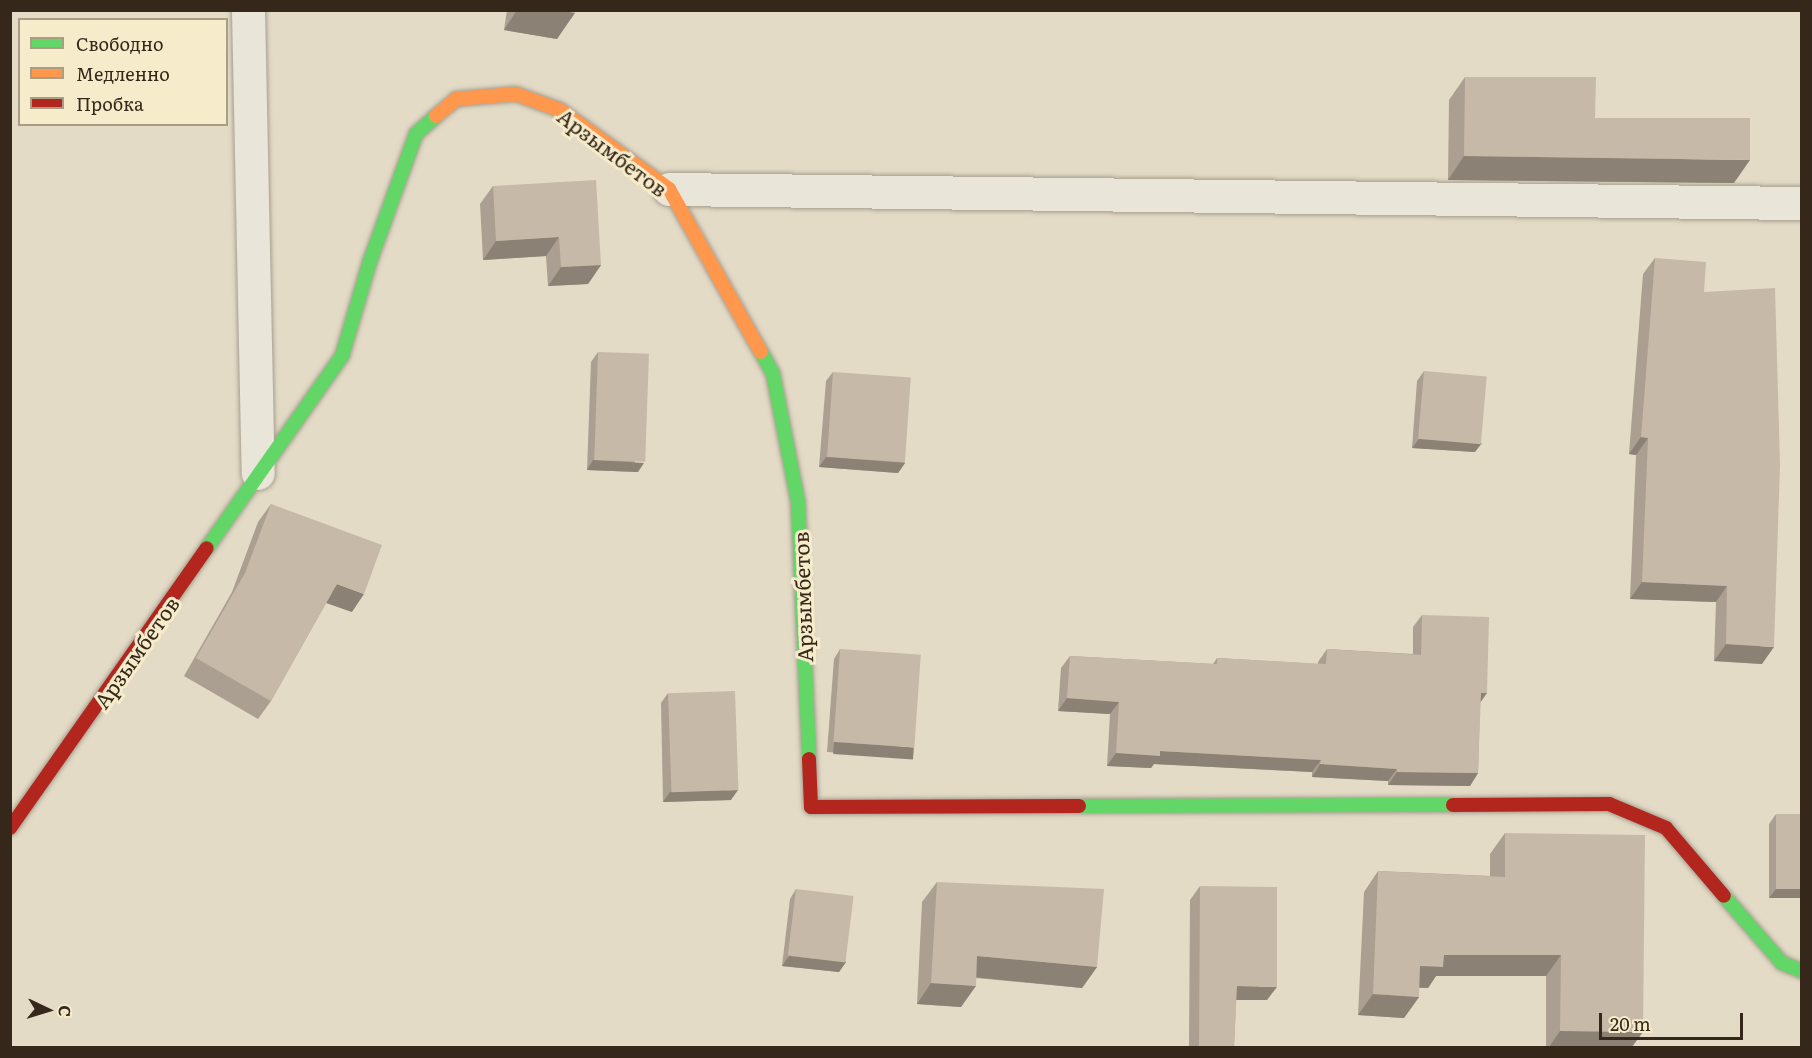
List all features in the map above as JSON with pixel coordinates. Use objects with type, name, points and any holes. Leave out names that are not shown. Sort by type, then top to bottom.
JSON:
[{"type":"street","points":[[248,10],[258,472]]},
{"type":"street","name":"Арзымбетов","points":[[10,828],[141,647],[258,472],[342,356],[370,261],[416,134],[456,99],[516,94],[560,110],[669,189],[774,374],[798,502],[810,807],[1609,804],[1666,828],[1782,963],[1802,971]]},
{"type":"street","points":[[669,189],[1802,203]]},
{"type":"building","points":[[559,10],[575,10],[575,13]]},
{"type":"building","points":[[1465,77],[1596,77],[1595,118],[1750,118],[1750,160],[1464,156]]},
{"type":"building","points":[[596,180],[601,265],[561,267],[559,237],[496,241],[493,186]]},
{"type":"building","points":[[1655,258],[1706,262],[1704,292],[1775,288],[1780,465],[1774,647],[1726,644],[1727,586],[1642,582],[1648,438],[1641,437]]},
{"type":"building","points":[[598,352],[649,354],[645,462],[594,460]]},
{"type":"building","points":[[1424,371],[1487,376],[1481,444],[1418,439]]},
{"type":"building","points":[[833,372],[911,377],[905,462],[827,457]]},
{"type":"building","points":[[271,504],[382,545],[364,594],[337,584],[271,701],[196,658],[245,573]]},
{"type":"building","points":[[1422,615],[1489,617],[1487,693],[1481,693],[1478,773],[1397,772],[1397,769],[1320,764],[1321,760],[1160,751],[1160,756],[1116,753],[1119,702],[1067,698],[1070,656],[1217,664],[1217,658],[1326,664],[1327,649],[1421,655]]},
{"type":"building","points":[[840,649],[921,655],[914,747],[834,742]]},
{"type":"building","points":[[735,691],[738,790],[671,792],[668,693]]},
{"type":"building","points":[[1776,814],[1802,814],[1802,889],[1776,889]]},
{"type":"building","points":[[1505,833],[1645,835],[1643,1032],[1560,1031],[1561,955],[1444,955],[1443,967],[1420,966],[1419,997],[1373,994],[1378,871],[1505,877]]},
{"type":"building","points":[[937,882],[1104,889],[1097,967],[977,956],[976,986],[931,983]]},
{"type":"building","points":[[1200,886],[1277,887],[1277,987],[1237,986],[1234,1047],[1199,1047]]},
{"type":"building","points":[[796,889],[854,896],[845,963],[788,956]]},
{"type":"traffic: fast","points":[[207,548],[342,356],[370,261],[416,134],[436,116]]},
{"type":"traffic: fast","points":[[761,352],[773,374],[798,502],[809,759]]},
{"type":"traffic: fast","points":[[1079,806],[1453,805]]},
{"type":"traffic: fast","points":[[1724,896],[1782,963],[1802,971]]},
{"type":"traffic: slow","points":[[436,116],[456,99],[516,94],[560,110],[669,189],[761,352]]},
{"type":"traffic: jam","points":[[10,828],[207,548]]},
{"type":"traffic: jam","points":[[809,759],[811,807],[1079,806]]},
{"type":"traffic: jam","points":[[1453,805],[1609,804],[1666,828],[1724,896]]}]
